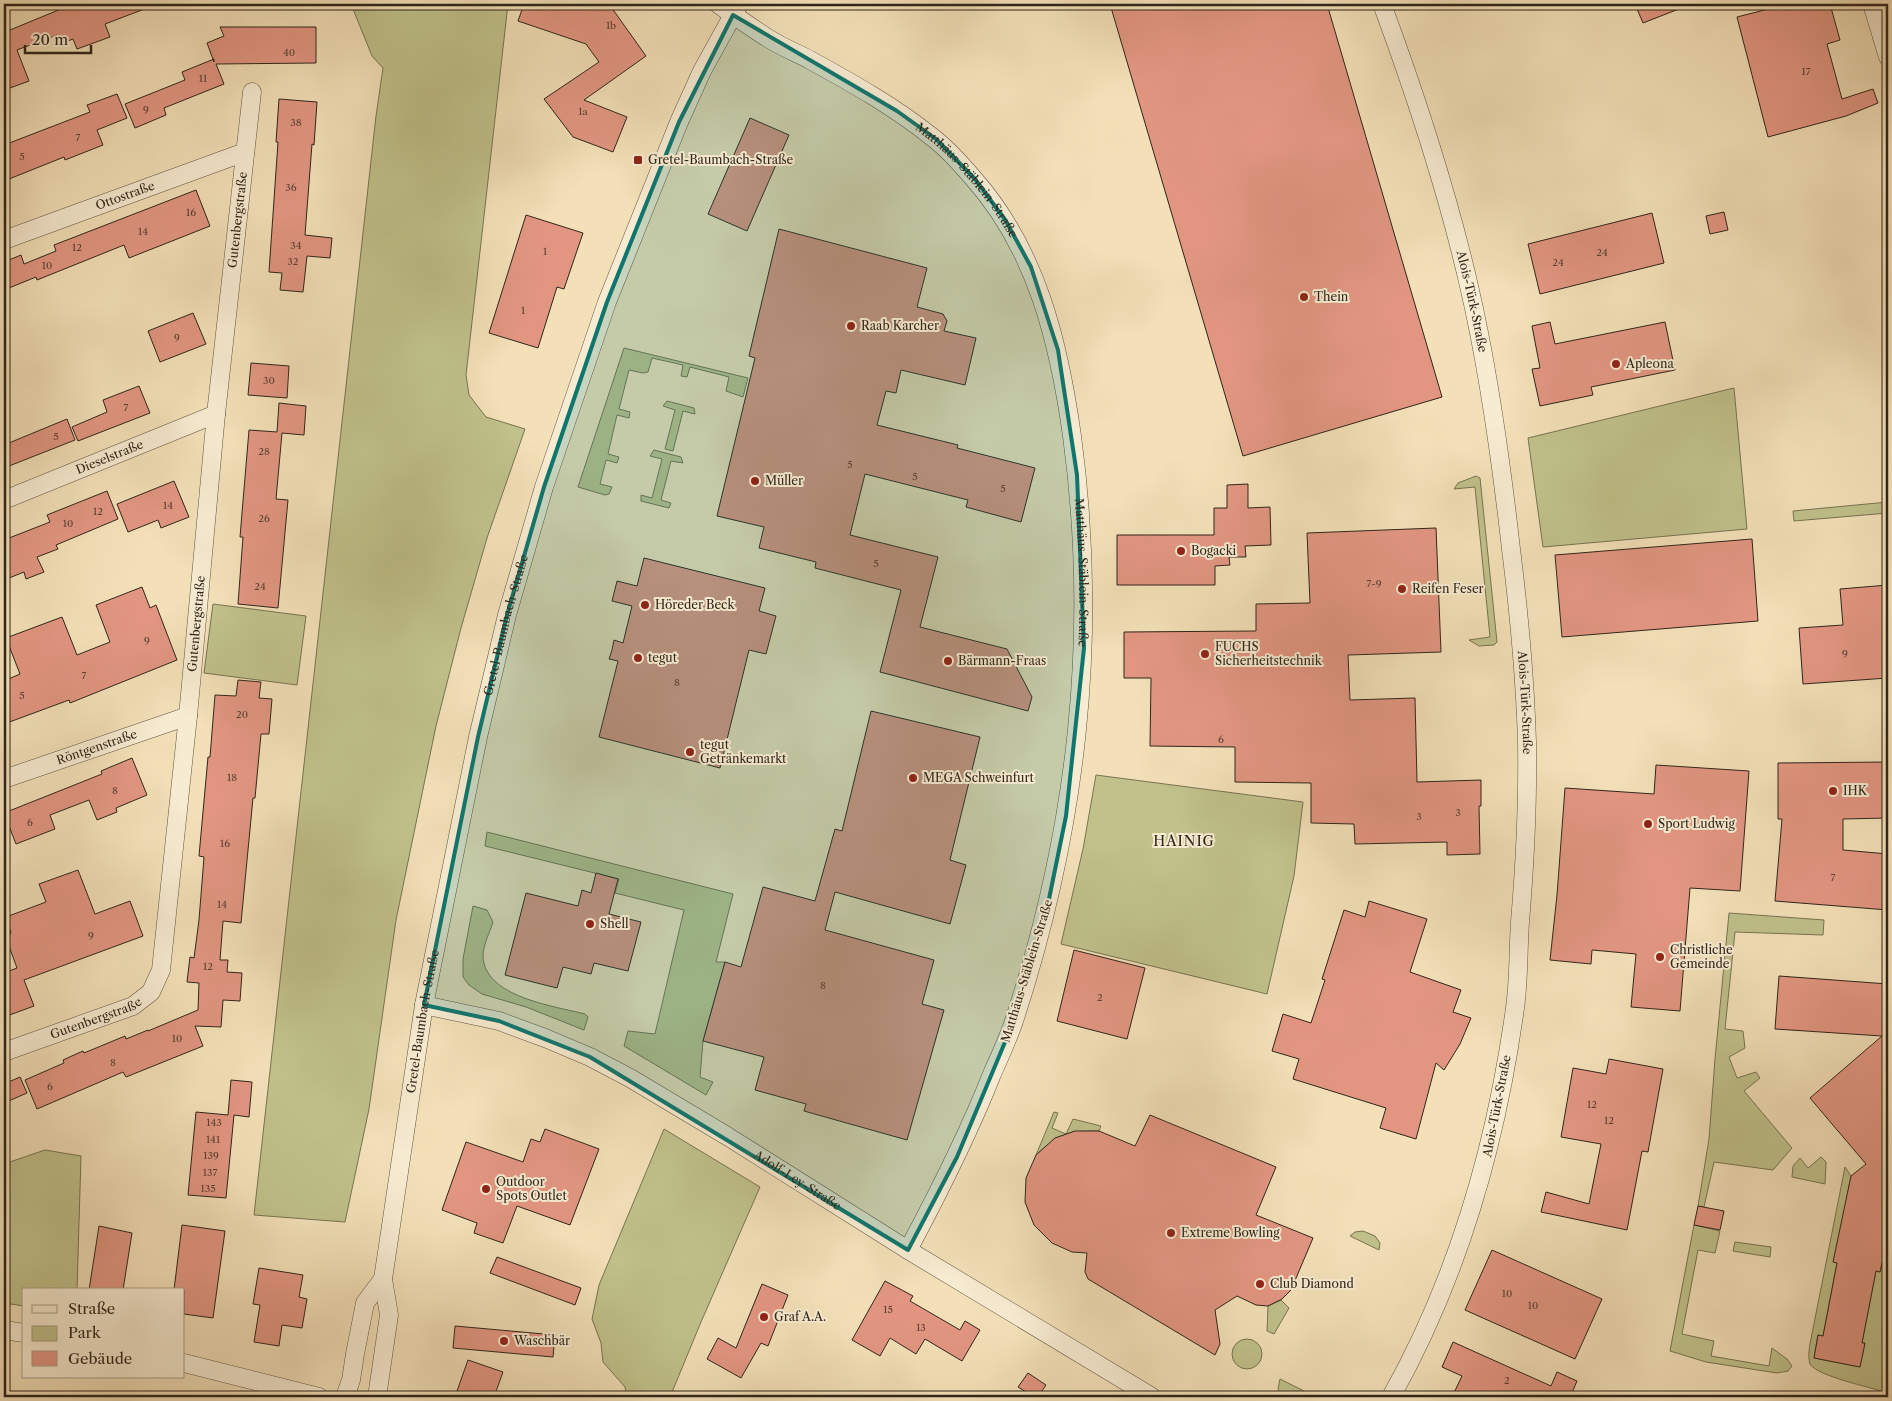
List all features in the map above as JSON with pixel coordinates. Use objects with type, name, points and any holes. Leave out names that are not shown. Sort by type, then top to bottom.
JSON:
[{"type":"street","name":"Matthäus-Stäblein-Straße","points":[[718,4],[736,9],[775,42],[810,60],[896,111],[936,139],[975,180],[1006,221],[1031,267],[1046,309],[1065,385],[1077,475],[1083,574],[1084,648],[1079,714],[1066,816],[1049,899],[1013,1023],[957,1157],[908,1250]]},
{"type":"street","name":"Alois-Türk-Straße","points":[[1382,4],[1420,111],[1450,210],[1486,362],[1502,465],[1516,588],[1527,746],[1525,859],[1515,1006],[1489,1151],[1473,1206],[1447,1277],[1415,1350],[1391,1397]]},
{"type":"street","points":[[1872,4],[1888,58]]},
{"type":"street","name":"Gretel-Baumbach-Straße","points":[[377,1397],[389,1315],[383,1279],[424,1005],[478,737],[507,615],[542,496],[608,302],[679,122],[702,71],[736,9]]},
{"type":"street","name":"Gutenbergstraße","points":[[4,1052],[133,1006],[151,992],[161,970],[188,716],[216,414],[252,92]]},
{"type":"street","name":"Ottostraße","points":[[4,240],[246,152]]},
{"type":"street","name":"Dieselstraße","points":[[4,500],[216,414]]},
{"type":"street","name":"Röntgenstraße","points":[[4,779],[188,716]]},
{"type":"street","name":"Adolf-Ley-Straße","points":[[424,1005],[499,1021],[590,1056],[727,1136],[908,1250],[1152,1397]]},
{"type":"street","name":"Gretel-Baumbach-Straße","points":[[345,1397],[351,1380],[365,1303],[383,1279]]},
{"type":"street","points":[[4,1330],[22,1334]]},
{"type":"street","points":[[185,1363],[318,1397]]},
{"type":"highlighted area","points":[[733,15],[897,111],[936,139],[975,179],[1006,221],[1031,267],[1058,350],[1077,475],[1084,648],[1066,816],[1049,899],[1013,1023],[957,1157],[908,1250],[590,1057],[499,1021],[424,1005],[478,737],[507,615],[544,487],[607,302],[679,122]]},
{"type":"green space","points":[[351,4],[508,4],[466,375],[469,395],[486,417],[525,429],[487,538],[461,628],[436,726],[396,920],[369,1109],[345,1222],[254,1215],[376,116],[383,68],[372,56]]},
{"type":"green space","points":[[624,348],[748,378],[743,397],[726,391],[729,377],[690,367],[687,377],[681,376],[683,365],[652,358],[648,372],[643,373],[629,370],[619,409],[630,412],[629,418],[617,415],[608,454],[619,457],[617,463],[606,460],[600,484],[612,487],[609,494],[605,495],[578,487]]},
{"type":"green space","points":[[1734,388],[1747,529],[1543,547],[1528,438]]},
{"type":"green space","points":[[667,401],[694,408],[695,414],[683,411],[673,451],[665,449],[675,410],[663,406]]},
{"type":"green space","points":[[654,450],[681,457],[683,463],[671,461],[661,500],[671,503],[669,508],[641,501],[641,495],[652,498],[662,459],[650,456]]},
{"type":"green space","points":[[1476,476],[1480,478],[1497,642],[1494,645],[1479,646],[1469,640],[1490,637],[1475,487],[1454,489],[1458,483]]},
{"type":"green space","points":[[1888,502],[1888,513],[1794,521],[1793,511]]},
{"type":"green space","points":[[213,604],[306,616],[297,685],[204,673]]},
{"type":"green space","points":[[1096,775],[1303,802],[1294,876],[1267,994],[1061,944],[1083,849]]},
{"type":"green space","points":[[487,832],[733,894],[716,962],[725,962],[703,1041],[700,1077],[713,1082],[706,1095],[624,1046],[628,1031],[655,1034],[684,910],[615,893],[619,879],[485,846]]},
{"type":"green space","points":[[473,906],[487,910],[493,922],[485,943],[483,956],[486,970],[495,981],[508,990],[539,1003],[585,1014],[588,1017],[584,1030],[526,1007],[482,994],[469,985],[463,977],[463,959]]},
{"type":"green space","points":[[1729,913],[1824,920],[1823,935],[1735,932],[1725,1029],[1743,1031],[1745,1048],[1729,1057],[1737,1078],[1756,1072],[1760,1078],[1744,1091],[1792,1148],[1773,1170],[1714,1162],[1704,1207],[1698,1206],[1709,1139]]},
{"type":"green space","points":[[1054,1112],[1058,1113],[1052,1128],[1066,1134],[1073,1119],[1101,1126],[1099,1131],[1064,1135],[1036,1155]]},
{"type":"green space","points":[[664,1129],[760,1187],[670,1397],[627,1397],[625,1387],[603,1362],[601,1343],[592,1319],[599,1285]]},
{"type":"green space","points":[[45,1150],[81,1156],[77,1288],[22,1288],[22,1306],[4,1303],[4,1164]]},
{"type":"green space","points":[[1821,1157],[1826,1162],[1825,1184],[1792,1177],[1793,1166],[1800,1158],[1808,1168]]},
{"type":"green space","points":[[1845,1167],[1851,1176],[1834,1262],[1837,1263],[1823,1336],[1818,1335],[1814,1358],[1860,1367],[1865,1343],[1862,1343],[1876,1271],[1880,1272],[1888,1235],[1888,1393],[1823,1373],[1814,1368],[1809,1362],[1810,1344]]},
{"type":"green space","points":[[1694,1225],[1720,1231],[1715,1253],[1698,1250],[1682,1334],[1714,1341],[1711,1356],[1769,1366],[1772,1348],[1787,1359],[1792,1366],[1788,1371],[1777,1373],[1706,1362],[1670,1351]]},
{"type":"green space","points":[[1363,1231],[1375,1236],[1380,1243],[1379,1250],[1350,1236],[1355,1232]]},
{"type":"green space","points":[[1735,1242],[1771,1247],[1770,1257],[1733,1251]]},
{"type":"green space","points":[[1281,1300],[1289,1308],[1274,1334],[1267,1331],[1268,1306]]},
{"type":"green space","points":[[1247,1339],[1253,1340],[1261,1348],[1261,1360],[1253,1368],[1247,1369],[1241,1368],[1233,1360],[1232,1354],[1233,1348],[1241,1340]]},
{"type":"green space","points":[[1280,1379],[1308,1393],[1305,1397],[1283,1397],[1278,1389]]},
{"type":"building","points":[[73,4],[155,5],[105,24],[110,37],[77,49],[73,39],[60,44],[57,35],[17,50],[29,81],[10,88],[4,73],[4,18],[10,30]]},
{"type":"building","points":[[524,4],[609,4],[646,56],[584,100],[627,117],[613,152],[573,137],[544,99],[599,62],[586,44],[518,21]]},
{"type":"building","name":"Thein","points":[[1110,4],[1327,4],[1442,397],[1243,456]]},
{"type":"building","points":[[1635,4],[1689,4],[1689,5],[1643,23]]},
{"type":"building","points":[[1788,4],[1830,4],[1840,40],[1827,44],[1842,99],[1873,89],[1878,103],[1846,116],[1768,137],[1737,17]]},
{"type":"building","points":[[220,27],[316,27],[316,63],[216,64],[224,84],[164,108],[166,115],[135,128],[125,104],[185,80],[182,72],[213,59],[207,43],[224,36]]},
{"type":"building","points":[[117,94],[127,118],[97,130],[103,145],[65,160],[64,157],[4,181],[4,145],[90,112],[87,105]]},
{"type":"building","points":[[279,99],[317,102],[305,235],[332,238],[330,258],[307,256],[303,292],[280,290],[282,273],[269,272]]},
{"type":"building","points":[[750,118],[789,135],[747,231],[708,214]]},
{"type":"building","points":[[196,190],[210,226],[129,258],[124,245],[37,280],[36,277],[4,290],[4,262],[21,255],[24,264],[56,251],[54,245]]},
{"type":"building","points":[[1724,212],[1728,230],[1710,234],[1706,216]]},
{"type":"building","points":[[1652,213],[1664,263],[1540,294],[1528,244]]},
{"type":"building","points":[[526,215],[583,233],[564,289],[557,287],[538,348],[489,333]]},
{"type":"building","points":[[779,229],[927,268],[917,307],[943,314],[947,321],[944,331],[976,338],[965,385],[901,370],[896,393],[886,391],[877,425],[958,445],[957,448],[1035,468],[1021,522],[966,507],[968,500],[865,474],[850,535],[938,557],[920,627],[1007,649],[1032,697],[1028,711],[880,672],[901,590],[815,568],[816,562],[759,548],[764,527],[717,516],[755,358],[749,356]]},
{"type":"building","points":[[193,313],[206,344],[160,362],[148,331]]},
{"type":"building","name":"Apleona","points":[[1550,322],[1555,344],[1665,322],[1675,370],[1591,387],[1593,395],[1540,406],[1532,369],[1540,368],[1532,326]]},
{"type":"building","points":[[251,363],[289,366],[287,398],[248,395]]},
{"type":"building","points":[[139,386],[150,413],[78,441],[72,427],[107,412],[103,400]]},
{"type":"building","points":[[279,403],[306,406],[304,435],[282,433],[276,499],[288,500],[278,608],[238,604],[243,537],[240,537],[249,430],[277,432]]},
{"type":"building","points":[[67,419],[75,440],[4,468],[4,445]]},
{"type":"building","points":[[174,481],[189,517],[161,528],[158,520],[128,532],[117,504]]},
{"type":"building","name":"Bogacki","points":[[1248,484],[1248,508],[1270,507],[1271,545],[1245,546],[1246,557],[1229,557],[1230,565],[1215,566],[1215,585],[1117,585],[1117,535],[1214,535],[1214,508],[1227,508],[1227,485]]},
{"type":"building","points":[[107,491],[118,519],[56,545],[58,549],[37,557],[44,572],[26,579],[24,572],[4,580],[4,540],[50,522],[47,515]]},
{"type":"building","points":[[1436,528],[1441,652],[1348,655],[1350,700],[1415,698],[1417,782],[1481,780],[1481,806],[1479,806],[1480,854],[1447,855],[1447,842],[1355,844],[1354,824],[1311,823],[1311,783],[1235,782],[1235,747],[1150,746],[1151,678],[1124,678],[1124,632],[1256,631],[1256,604],[1310,603],[1307,533]]},
{"type":"building","points":[[1752,539],[1758,621],[1562,637],[1555,555]]},
{"type":"building","points":[[644,558],[765,588],[759,611],[776,616],[766,654],[749,650],[720,768],[599,737],[618,661],[609,659],[614,640],[623,643],[632,606],[612,601],[617,581],[637,586]]},
{"type":"building","points":[[1888,585],[1888,678],[1803,684],[1799,628],[1843,625],[1840,589]]},
{"type":"building","points":[[142,587],[150,608],[156,605],[177,660],[70,703],[69,700],[4,724],[4,681],[20,674],[6,638],[62,617],[77,655],[110,642],[96,605]]},
{"type":"building","points":[[238,680],[261,682],[259,698],[272,699],[269,734],[261,734],[241,923],[223,921],[220,960],[228,960],[227,972],[242,973],[240,1001],[223,1000],[221,1027],[195,1026],[203,1046],[126,1077],[123,1072],[37,1109],[25,1080],[64,1063],[63,1060],[83,1051],[84,1053],[125,1036],[126,1039],[198,1010],[199,983],[187,982],[190,957],[194,958],[199,920],[204,857],[199,856],[215,695],[236,696]]},
{"type":"building","points":[[871,711],[980,737],[950,860],[966,865],[950,924],[835,892],[825,930],[934,960],[922,1004],[944,1010],[907,1140],[804,1111],[806,1104],[755,1090],[764,1057],[703,1041],[725,962],[741,967],[763,887],[815,901],[835,829],[842,831]]},
{"type":"building","points":[[132,758],[147,795],[116,808],[117,812],[97,820],[89,800],[50,815],[55,829],[16,844],[4,813],[102,774],[101,771]]},
{"type":"building","points":[[1888,762],[1888,818],[1843,819],[1843,850],[1888,854],[1888,910],[1775,901],[1782,819],[1778,819],[1778,763]]},
{"type":"building","points":[[1656,765],[1749,771],[1740,891],[1690,888],[1680,1011],[1631,1007],[1636,954],[1592,950],[1591,964],[1550,960],[1565,788],[1654,794]]},
{"type":"building","points":[[78,870],[95,914],[130,901],[143,936],[24,980],[34,1006],[4,1017],[4,973],[17,968],[5,935],[11,933],[6,917],[46,902],[39,884]]},
{"type":"building","points":[[596,873],[618,879],[609,914],[641,922],[628,971],[594,963],[591,974],[563,967],[557,988],[505,975],[526,893],[578,906],[582,890],[591,893]]},
{"type":"building","points":[[1369,901],[1427,919],[1410,972],[1461,990],[1453,1012],[1471,1018],[1460,1044],[1444,1070],[1436,1063],[1416,1139],[1380,1128],[1386,1108],[1293,1079],[1299,1059],[1272,1051],[1283,1014],[1311,1023],[1325,980],[1322,979],[1344,910],[1365,917]]},
{"type":"building","points":[[1074,950],[1145,968],[1127,1039],[1057,1021]]},
{"type":"building","points":[[1779,976],[1888,984],[1888,1235],[1880,1272],[1876,1271],[1862,1343],[1865,1343],[1860,1367],[1814,1358],[1818,1335],[1823,1336],[1837,1263],[1833,1262],[1851,1176],[1866,1164],[1810,1098],[1882,1036],[1775,1029]]},
{"type":"building","points":[[1609,1059],[1663,1069],[1648,1152],[1642,1151],[1627,1230],[1541,1212],[1546,1192],[1589,1204],[1601,1144],[1561,1137],[1573,1068],[1606,1074]]},
{"type":"building","points":[[20,1077],[27,1093],[4,1103],[4,1084]]},
{"type":"building","points":[[231,1080],[252,1082],[249,1117],[234,1115],[226,1198],[188,1195],[196,1112],[228,1115]]},
{"type":"building","name":"Extreme Bowling","points":[[1150,1115],[1276,1167],[1256,1215],[1313,1238],[1291,1290],[1282,1299],[1268,1306],[1256,1305],[1237,1296],[1215,1310],[1220,1344],[1215,1355],[1088,1279],[1085,1272],[1087,1253],[1072,1252],[1052,1243],[1034,1225],[1025,1202],[1026,1178],[1036,1155],[1055,1138],[1075,1131],[1099,1131],[1135,1146]]},
{"type":"building","points":[[545,1129],[599,1149],[570,1225],[517,1206],[503,1243],[474,1233],[477,1223],[442,1210],[466,1142],[523,1162],[531,1139],[540,1142]]},
{"type":"building","points":[[1698,1206],[1724,1211],[1720,1230],[1694,1225]]},
{"type":"building","points":[[182,1225],[225,1231],[213,1318],[185,1314],[185,1288],[174,1288]]},
{"type":"building","points":[[99,1226],[132,1233],[123,1288],[89,1288]]},
{"type":"building","points":[[1492,1250],[1602,1299],[1575,1359],[1465,1310]]},
{"type":"building","points":[[497,1257],[581,1288],[575,1305],[490,1273]]},
{"type":"building","points":[[259,1268],[303,1275],[299,1297],[307,1299],[302,1328],[282,1325],[279,1346],[254,1342],[260,1305],[253,1304]]},
{"type":"building","points":[[885,1281],[913,1296],[910,1301],[960,1330],[965,1321],[980,1330],[962,1361],[925,1339],[916,1354],[890,1338],[880,1356],[852,1340]]},
{"type":"building","points":[[762,1284],[788,1295],[768,1346],[761,1343],[741,1378],[707,1359],[718,1338],[736,1348]]},
{"type":"building","name":"Waschbär","points":[[455,1326],[555,1335],[553,1357],[453,1348]]},
{"type":"building","points":[[1453,1342],[1551,1386],[1557,1372],[1577,1381],[1571,1395],[1577,1397],[1452,1397],[1462,1376],[1442,1367]]},
{"type":"building","points":[[468,1360],[503,1372],[494,1397],[474,1397],[457,1391]]},
{"type":"building","points":[[1028,1373],[1046,1385],[1038,1397],[1034,1397],[1018,1387]]},
{"type":"place","name":"Gretel-Baumbach-Straße","points":[[638,160]]},
{"type":"place","name":"Thein","points":[[1304,297]]},
{"type":"place","name":"Raab Karcher","points":[[851,326]]},
{"type":"place","name":"Apleona","points":[[1616,364]]},
{"type":"place","name":"Müller","points":[[755,481]]},
{"type":"place","name":"Bogacki","points":[[1181,551]]},
{"type":"place","name":"Reifen Feser","points":[[1402,589]]},
{"type":"place","name":"Höreder Beck","points":[[645,605]]},
{"type":"place","name":"FUCHS Sicherheitstechnik","points":[[1205,654]]},
{"type":"place","name":"tegut","points":[[638,658]]},
{"type":"place","name":"Bärmann-Fraas","points":[[948,661]]},
{"type":"place","name":"tegut Getränkemarkt","points":[[690,752]]},
{"type":"place","name":"MEGA Schweinfurt","points":[[913,778]]},
{"type":"place","name":"IHK","points":[[1833,791]]},
{"type":"place","name":"Sport Ludwig","points":[[1648,824]]},
{"type":"place","name":"Shell","points":[[590,924]]},
{"type":"place","name":"Christliche Gemeinde","points":[[1660,957]]},
{"type":"place","name":"Outdoor Spots Outlet","points":[[486,1189]]},
{"type":"place","name":"Extreme Bowling","points":[[1171,1233]]},
{"type":"place","name":"Club Diamond","points":[[1260,1284]]},
{"type":"place","name":"Graf A.A.","points":[[764,1317]]},
{"type":"place","name":"Waschbär","points":[[504,1341]]},
{"type":"district","name":"HAINIG","points":[[1184,841]]}]
